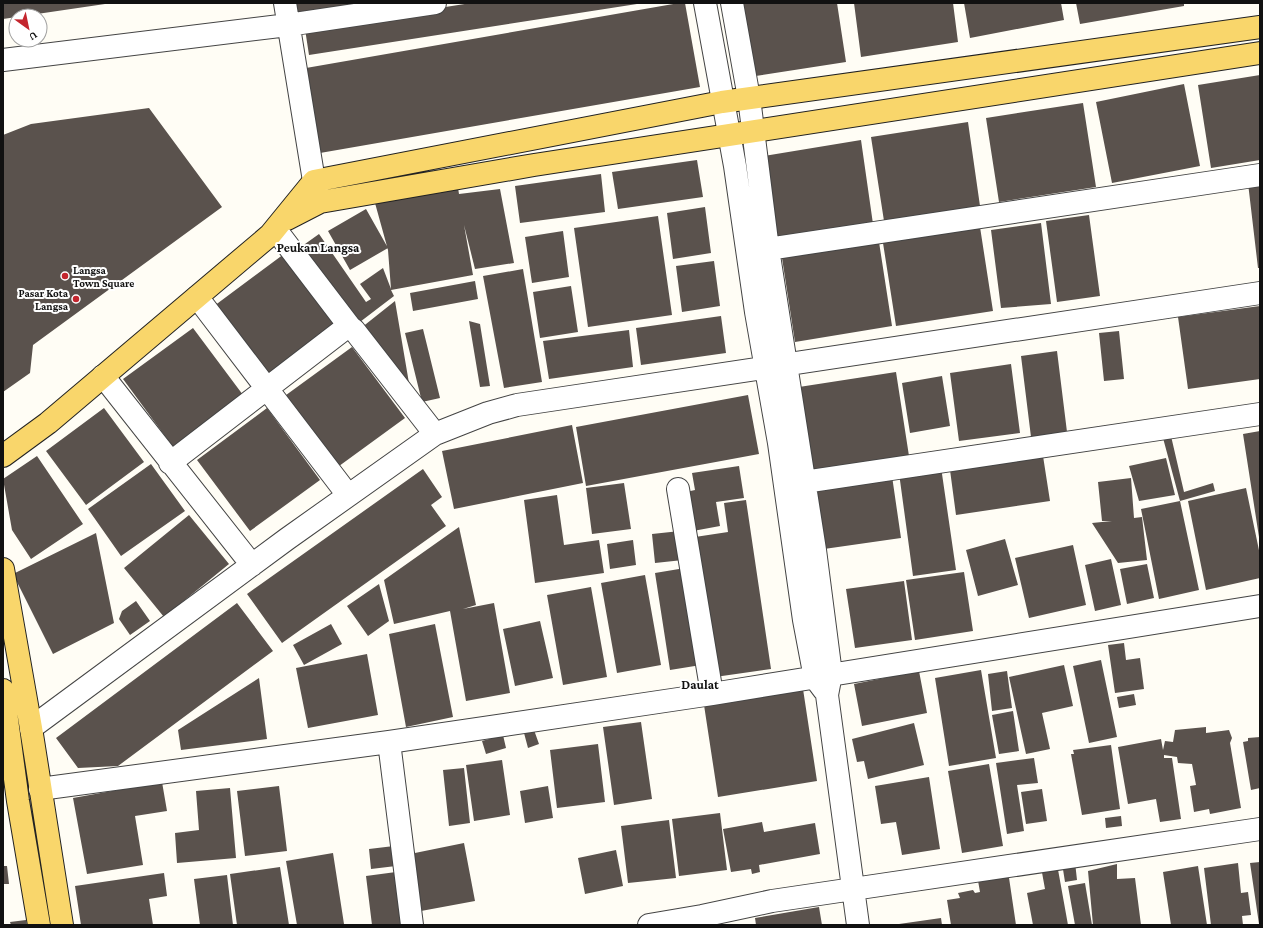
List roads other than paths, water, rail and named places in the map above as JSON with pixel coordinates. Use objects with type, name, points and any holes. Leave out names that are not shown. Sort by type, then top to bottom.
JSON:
[{"type":"main road","points":[[3,456],[48,423],[277,227],[314,181],[722,102],[1260,27]]},
{"type":"main road","points":[[277,227],[320,202],[752,130],[914,107],[1260,53]]},
{"type":"main road","points":[[507,143],[512,169]]},
{"type":"main road","points":[[3,569],[31,728],[62,925]]},
{"type":"main road","points":[[3,690],[10,792],[39,925]]},
{"type":"street","points":[[285,3],[314,181],[320,202]]},
{"type":"street","points":[[3,60],[288,25],[435,3]]},
{"type":"street","points":[[705,3],[728,135],[735,166],[756,312],[776,365],[804,482],[824,682],[858,925]]},
{"type":"street","points":[[732,3],[749,98],[768,249],[776,365],[779,443],[804,620],[824,682]]},
{"type":"street","points":[[768,249],[1260,175]]},
{"type":"street","points":[[277,227],[350,327],[354,330],[435,434]]},
{"type":"street","points":[[31,728],[348,495],[435,434],[488,413],[517,405],[1260,292]]},
{"type":"street","points":[[197,297],[348,495]]},
{"type":"street","points":[[170,463],[343,330],[350,327]]},
{"type":"street","points":[[103,376],[170,463],[252,565]]},
{"type":"street","points":[[804,482],[1260,414]]},
{"type":"street","points":[[678,488],[712,694]]},
{"type":"street","points":[[40,789],[389,742],[712,694],[824,682],[1260,606]]},
{"type":"street","points":[[389,742],[412,925]]},
{"type":"street","points":[[649,925],[702,916],[772,901],[1260,829]]},
{"type":"place","name":"Langsa Town Square","points":[[65,276]]},
{"type":"place","name":"Pasar Kota Langsa","points":[[76,299]]},
{"type":"district","name":"Peukan Langsa","points":[[318,247]]},
{"type":"district","name":"Daulat","points":[[700,684]]}]
